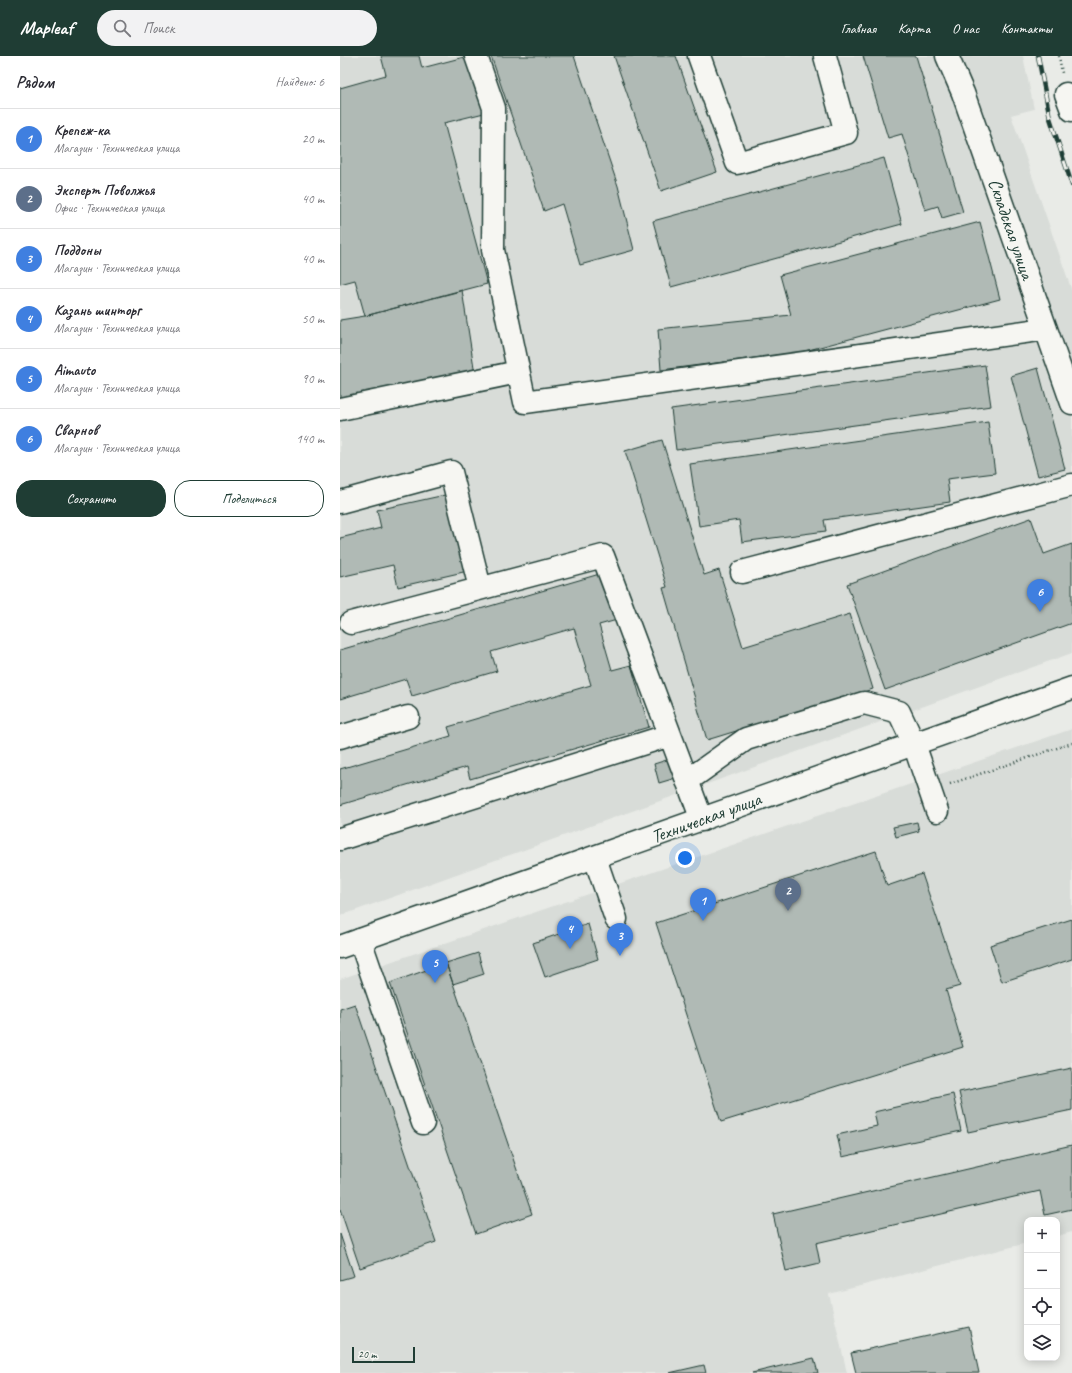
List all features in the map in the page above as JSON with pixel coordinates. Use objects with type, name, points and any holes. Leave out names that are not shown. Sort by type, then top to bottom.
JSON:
[{"type":"main road","points":[[476,56],[494,108],[494,250],[524,402],[1046,329]]},
{"type":"main road","points":[[700,56],[737,163],[846,133],[825,56]]},
{"type":"main road","name":"Складская улица","points":[[947,56],[963,93],[1072,403]]},
{"type":"main road","points":[[340,409],[518,372]]},
{"type":"main road","points":[[340,502],[451,472],[480,588]]},
{"type":"main road","points":[[742,572],[1072,485]]},
{"type":"main road","points":[[351,623],[603,556],[702,820]]},
{"type":"main road","name":"Техническая улица","points":[[340,947],[1072,688]]},
{"type":"main road","points":[[687,781],[746,739],[864,703],[899,712],[914,744],[937,811]]},
{"type":"main road","points":[[340,737],[408,717]]},
{"type":"main road","points":[[340,839],[670,735]]},
{"type":"main road","points":[[595,858],[616,919]]},
{"type":"main road","points":[[360,940],[423,1123]]},
{"type":"path","points":[[930,790],[1072,743]]},
{"type":"shaded area","points":[[340,56],[1023,56],[1034,109],[1011,115],[1072,291],[1072,653],[340,916]]},
{"type":"shaded area","points":[[1072,729],[1072,1232],[1060,1235],[1060,1217],[1024,1217],[1024,1244],[829,1294],[847,1373],[340,1373],[340,979]]},
{"type":"building","points":[[381,56],[419,56],[422,68],[468,56],[484,113],[444,123],[487,284],[365,316],[355,280],[340,284],[340,88],[386,75]]},
{"type":"building","points":[[491,56],[574,56],[618,186],[634,250],[580,265],[562,204],[544,211]]},
{"type":"building","points":[[614,56],[676,56],[717,172],[661,191]]},
{"type":"building","points":[[863,56],[916,56],[963,212],[942,218],[938,206],[925,210],[902,134],[888,138]]},
{"type":"building","points":[[884,158],[902,224],[671,287],[653,221]]},
{"type":"building","points":[[980,222],[1000,299],[801,352],[661,370],[658,329],[791,315],[780,275]]},
{"type":"building","points":[[462,290],[475,374],[340,399],[340,320],[365,316]]},
{"type":"building","points":[[985,365],[991,406],[676,450],[671,409]]},
{"type":"building","points":[[1038,368],[1065,469],[1038,476],[1011,376]]},
{"type":"building","points":[[988,422],[995,473],[947,479],[950,502],[824,520],[826,531],[742,542],[739,520],[699,526],[690,464]]},
{"type":"building","points":[[662,440],[704,575],[719,570],[743,647],[850,614],[873,689],[707,740],[663,588],[667,587],[625,451]]},
{"type":"building","points":[[454,493],[472,570],[398,587],[393,565],[340,577],[340,538],[381,528],[377,510]]},
{"type":"building","points":[[1031,518],[1044,554],[1072,544],[1072,623],[885,690],[847,584]]},
{"type":"building","points":[[603,573],[617,620],[599,625],[612,670],[631,665],[649,727],[470,779],[467,767],[340,805],[340,769],[451,736],[448,727],[591,685],[574,628],[491,652],[497,671],[412,696],[406,679],[340,699],[340,650]]},
{"type":"building","points":[[673,758],[679,777],[659,783],[654,764]]},
{"type":"building","points":[[917,822],[919,831],[896,837],[893,827]]},
{"type":"building","points":[[876,851],[887,886],[922,874],[960,986],[946,990],[963,1047],[721,1122],[656,923]]},
{"type":"building","points":[[1072,919],[1072,959],[1002,982],[990,945]]},
{"type":"building","points":[[588,924],[598,959],[545,977],[533,943]]},
{"type":"building","points":[[478,953],[484,974],[453,984],[446,963]]},
{"type":"building","points":[[446,963],[532,1214],[476,1234],[390,983]]},
{"type":"building","points":[[355,1004],[436,1242],[360,1268],[340,1209],[340,1009]]},
{"type":"building","points":[[1072,1068],[1072,1110],[968,1132],[959,1092]]},
{"type":"building","points":[[953,1094],[961,1131],[842,1157],[837,1135],[877,1126],[874,1112]]},
{"type":"building","points":[[1072,1145],[1072,1209],[1045,1215],[1040,1191],[816,1243],[820,1263],[786,1271],[773,1214]]},
{"type":"building","points":[[340,1234],[354,1276],[340,1280]]},
{"type":"building","points":[[969,1327],[979,1373],[856,1373],[851,1353]]},
{"type":"building","points":[[814,1358],[818,1373],[752,1373]]},
{"type":"building","points":[[704,1365],[706,1373],[669,1373]]},
{"type":"railway","points":[[1038,56],[1050,118],[1072,185]]},
{"type":"place","name":"Сварнов","points":[[1040,612]]},
{"type":"place","name":"Эксперт Поволжья","points":[[788,911]]},
{"type":"place","name":"Крепеж-ка","points":[[703,921]]},
{"type":"place","name":"Казань шинторг","points":[[570,949]]},
{"type":"place","name":"Поддоны","points":[[620,956]]},
{"type":"place","name":"Aimauto","points":[[435,983]]}]
